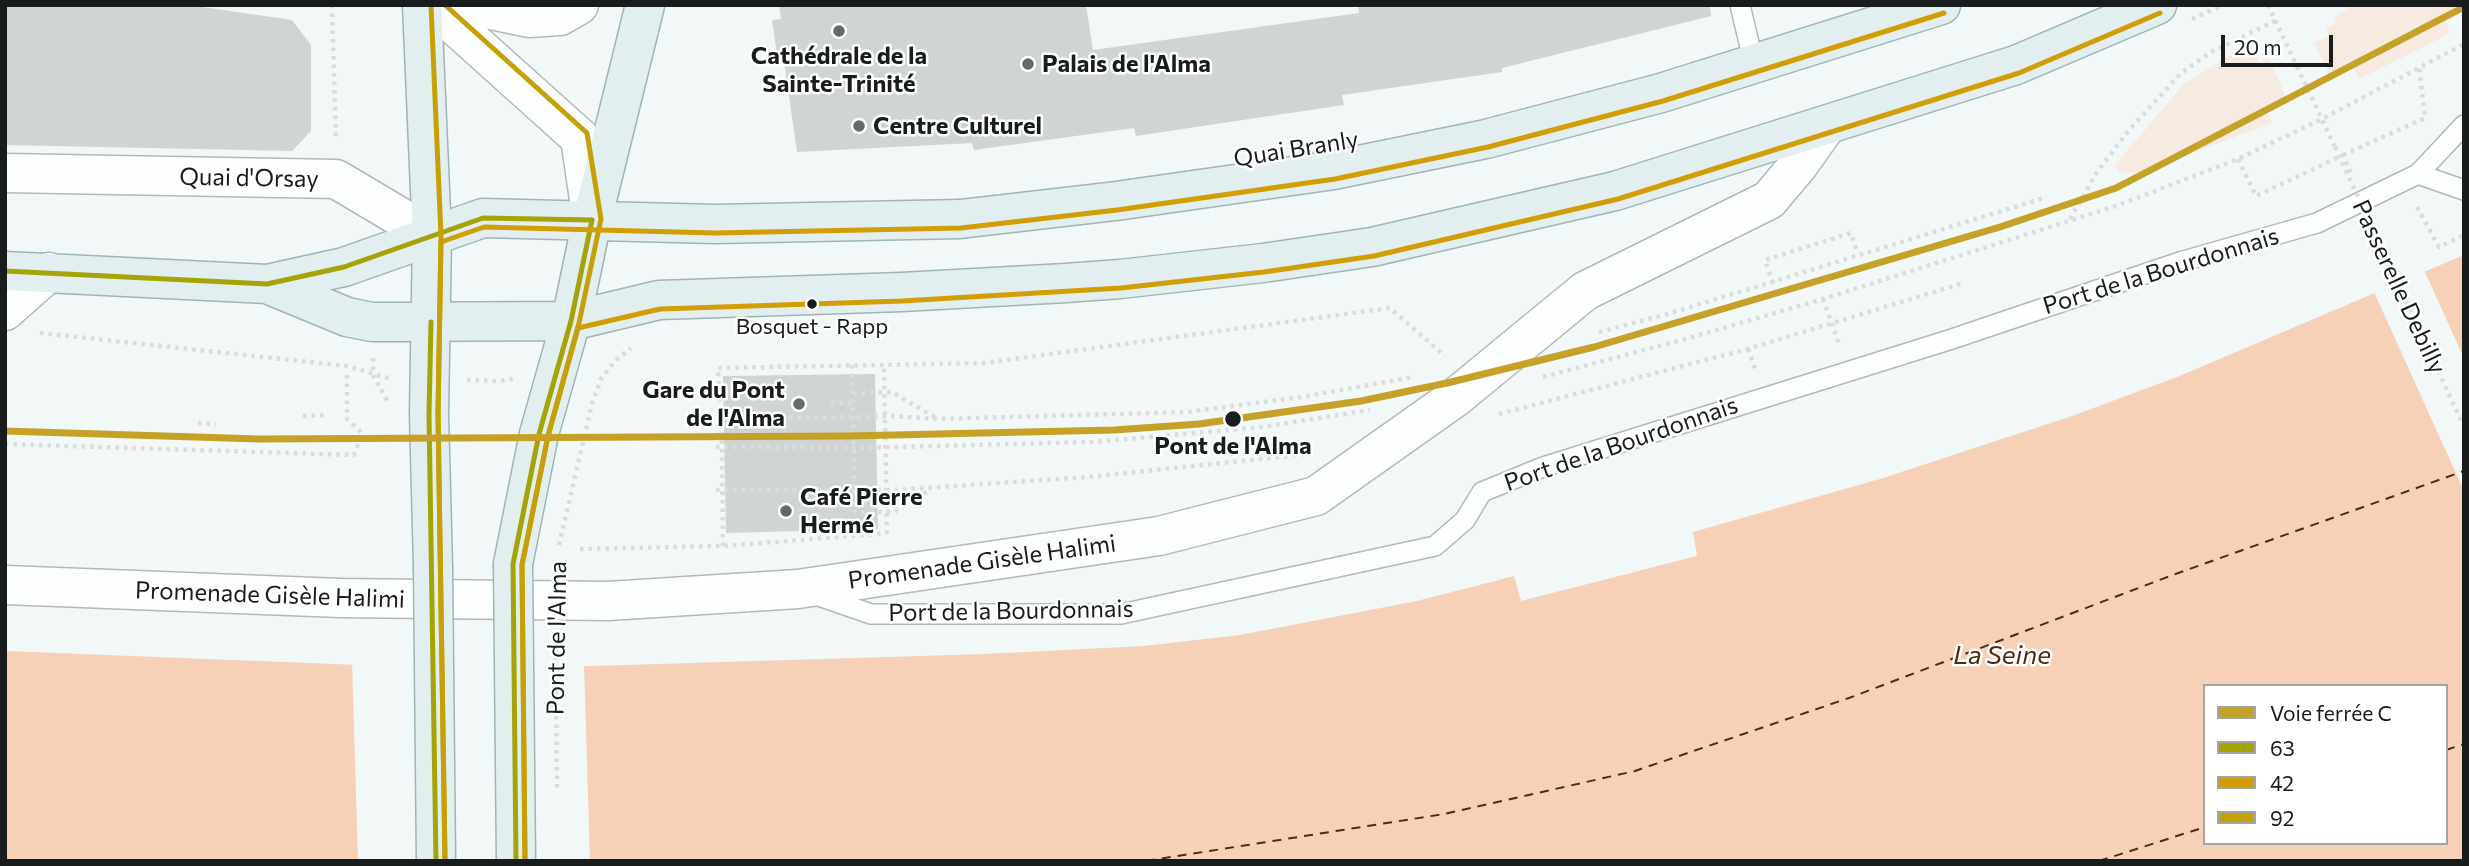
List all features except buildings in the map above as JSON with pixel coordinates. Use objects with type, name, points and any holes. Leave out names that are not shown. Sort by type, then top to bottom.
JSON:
[{"type":"main road","points":[[422,5],[432,236],[430,380],[436,861]]},
{"type":"main road","name":"Pont de l'Alma","points":[[516,861],[513,564],[539,434],[571,321],[592,220],[645,5]]},
{"type":"main road","name":"Quai Branly","points":[[432,236],[483,218],[715,224],[960,219],[1116,201],[1334,170],[1486,139],[1661,93],[1941,5]]},
{"type":"main road","points":[[267,284],[347,317],[372,322],[571,321],[659,300],[902,292],[1120,279],[1263,263],[1372,247],[1615,191],[2017,65],[2157,5]]},
{"type":"main road","points":[[5,271],[267,284],[344,267],[432,236]]},
{"type":"street","points":[[432,5],[580,138],[592,220]]},
{"type":"street","points":[[467,5],[529,18],[560,16],[579,5]]},
{"type":"street","name":"Promenade Gisèle Halimi","points":[[5,585],[341,598],[608,601],[798,589],[1159,536],[1317,496],[1474,381],[1585,291],[1769,200],[1827,125]]},
{"type":"street","name":"Quai d'Orsay","points":[[5,173],[336,179],[432,236]]},
{"type":"street","points":[[19,321],[49,272]]},
{"type":"lane","points":[[1740,5],[1754,64]]},
{"type":"lane","name":"Port de la Bourdonnais","points":[[798,589],[871,614],[1121,614],[1435,547],[1465,520],[1482,492],[1543,467],[1950,340],[2180,262],[2318,223],[2410,178],[2464,125]]},
{"type":"lane","points":[[2410,178],[2464,190]]},
{"type":"path","points":[[332,5],[336,143]]},
{"type":"path","name":"Passerelle Debilly","points":[[2268,5],[2464,427]]},
{"type":"path","points":[[2070,219],[2097,172],[2130,129],[2181,73],[2211,52],[2275,21]]},
{"type":"path","points":[[1532,380],[1824,299],[2116,206],[2238,159],[2322,119],[2464,44]]},
{"type":"path","points":[[2238,159],[2256,195],[2425,118],[2418,66]]},
{"type":"path","points":[[2343,155],[2350,170]]},
{"type":"path","points":[[2410,178],[2439,247],[2464,235]]},
{"type":"path","points":[[1773,283],[1765,260],[1851,233],[1857,252]]},
{"type":"path","points":[[1824,299],[1840,345]]},
{"type":"path","points":[[723,546],[719,490],[721,419],[718,368],[984,363],[1390,308],[1474,381]]},
{"type":"path","points":[[19,321],[346,366],[373,375],[383,390]]},
{"type":"path","name":"Pont de l'Alma","points":[[557,793],[555,563],[592,404],[601,379],[615,361],[636,344]]},
{"type":"path","points":[[1748,349],[1751,359]]},
{"type":"path","points":[[580,550],[723,546],[887,532],[884,364]]},
{"type":"path","points":[[852,365],[855,512],[894,512],[933,488]]},
{"type":"path","points":[[430,380],[500,381],[556,372]]},
{"type":"path","points":[[5,444],[354,455],[362,433],[347,419],[346,374]]},
{"type":"path","points":[[853,393],[892,392],[937,419]]},
{"type":"path","points":[[831,403],[853,403]]},
{"type":"path","points":[[719,447],[885,447],[1092,442],[1262,427],[1383,408]]},
{"type":"path","points":[[303,416],[326,415]]},
{"type":"path","points":[[721,419],[871,416]]},
{"type":"path","points":[[198,423],[216,424]]},
{"type":"path","points":[[719,490],[870,490]]},
{"type":"path","points":[[758,490],[758,498]]},
{"type":"path","points":[[855,502],[887,501]]},
{"type":"shaded area","points":[[2346,5],[2458,5],[2443,14],[2450,33],[2359,79],[2351,63],[2329,74],[2314,43],[2329,36],[2326,28],[2335,24],[2336,16],[2347,9]]},
{"type":"shaded area","points":[[2250,43],[2259,63],[2269,59],[2286,97],[2265,107],[2272,123],[2150,169],[2131,173],[2118,172],[2115,165],[2184,84]]},
{"type":"water","name":"La Seine","points":[[2464,255],[2464,861],[5,861],[5,651],[359,665],[593,666],[986,654],[1144,646],[1240,635],[1417,601],[1514,576],[1521,601],[1697,556],[1693,532],[1880,479],[2075,415],[2182,375]]},
{"type":"pier","points":[[2424,270],[2464,358],[2464,491],[2373,290]]},
{"type":"pier","points":[[352,661],[584,662],[590,861],[358,861]]},
{"type":"ferry route","points":[[1146,861],[1444,814],[1635,771],[1849,698],[2170,576],[2464,471]]},
{"type":"ferry route","points":[[2448,749],[2464,744]]},
{"type":"ferry route","points":[[2099,861],[2203,828]]},
{"type":"rail line","name":"C","points":[[5,431],[259,439],[849,436],[1114,430],[1199,424],[1361,401],[1594,347],[2000,227],[2116,188],[2464,7]]},
{"type":"transit line","name":"92","points":[[431,5],[441,236],[438,414],[445,861]]},
{"type":"transit line","name":"92","points":[[445,5],[587,133],[601,219],[579,323],[548,436],[522,565],[525,861]]},
{"type":"transit line","name":"42","points":[[445,861],[438,414],[441,242],[484,227],[715,233],[961,228],[1117,210],[1335,179],[1488,147],[1663,101],[1944,13]]},
{"type":"transit line","name":"42","points":[[525,861],[522,565],[548,436],[578,328],[660,309],[902,301],[1121,288],[1374,256],[1618,199],[2019,73],[2160,13]]},
{"type":"transit line","name":"63","points":[[5,271],[267,284],[344,267],[483,218],[592,220]]},
{"type":"transit line","name":"63","points":[[516,861],[513,564],[539,434],[571,321],[592,220]]},
{"type":"transit line","name":"63","points":[[431,322],[429,414],[436,861]]},
{"type":"place","name":"Cathédrale de la Sainte-Trinité","points":[[839,31]]},
{"type":"place","name":"Palais de l'Alma","points":[[1028,64]]},
{"type":"place","name":"Centre Culturel","points":[[859,126]]},
{"type":"place","name":"Bosquet - Rapp","points":[[812,304]]},
{"type":"place","name":"Gare du Pont de l'Alma","points":[[799,404]]},
{"type":"place","name":"Pont de l'Alma","points":[[1233,419]]},
{"type":"place","name":"Café Pierre Hermé","points":[[786,511]]}]
